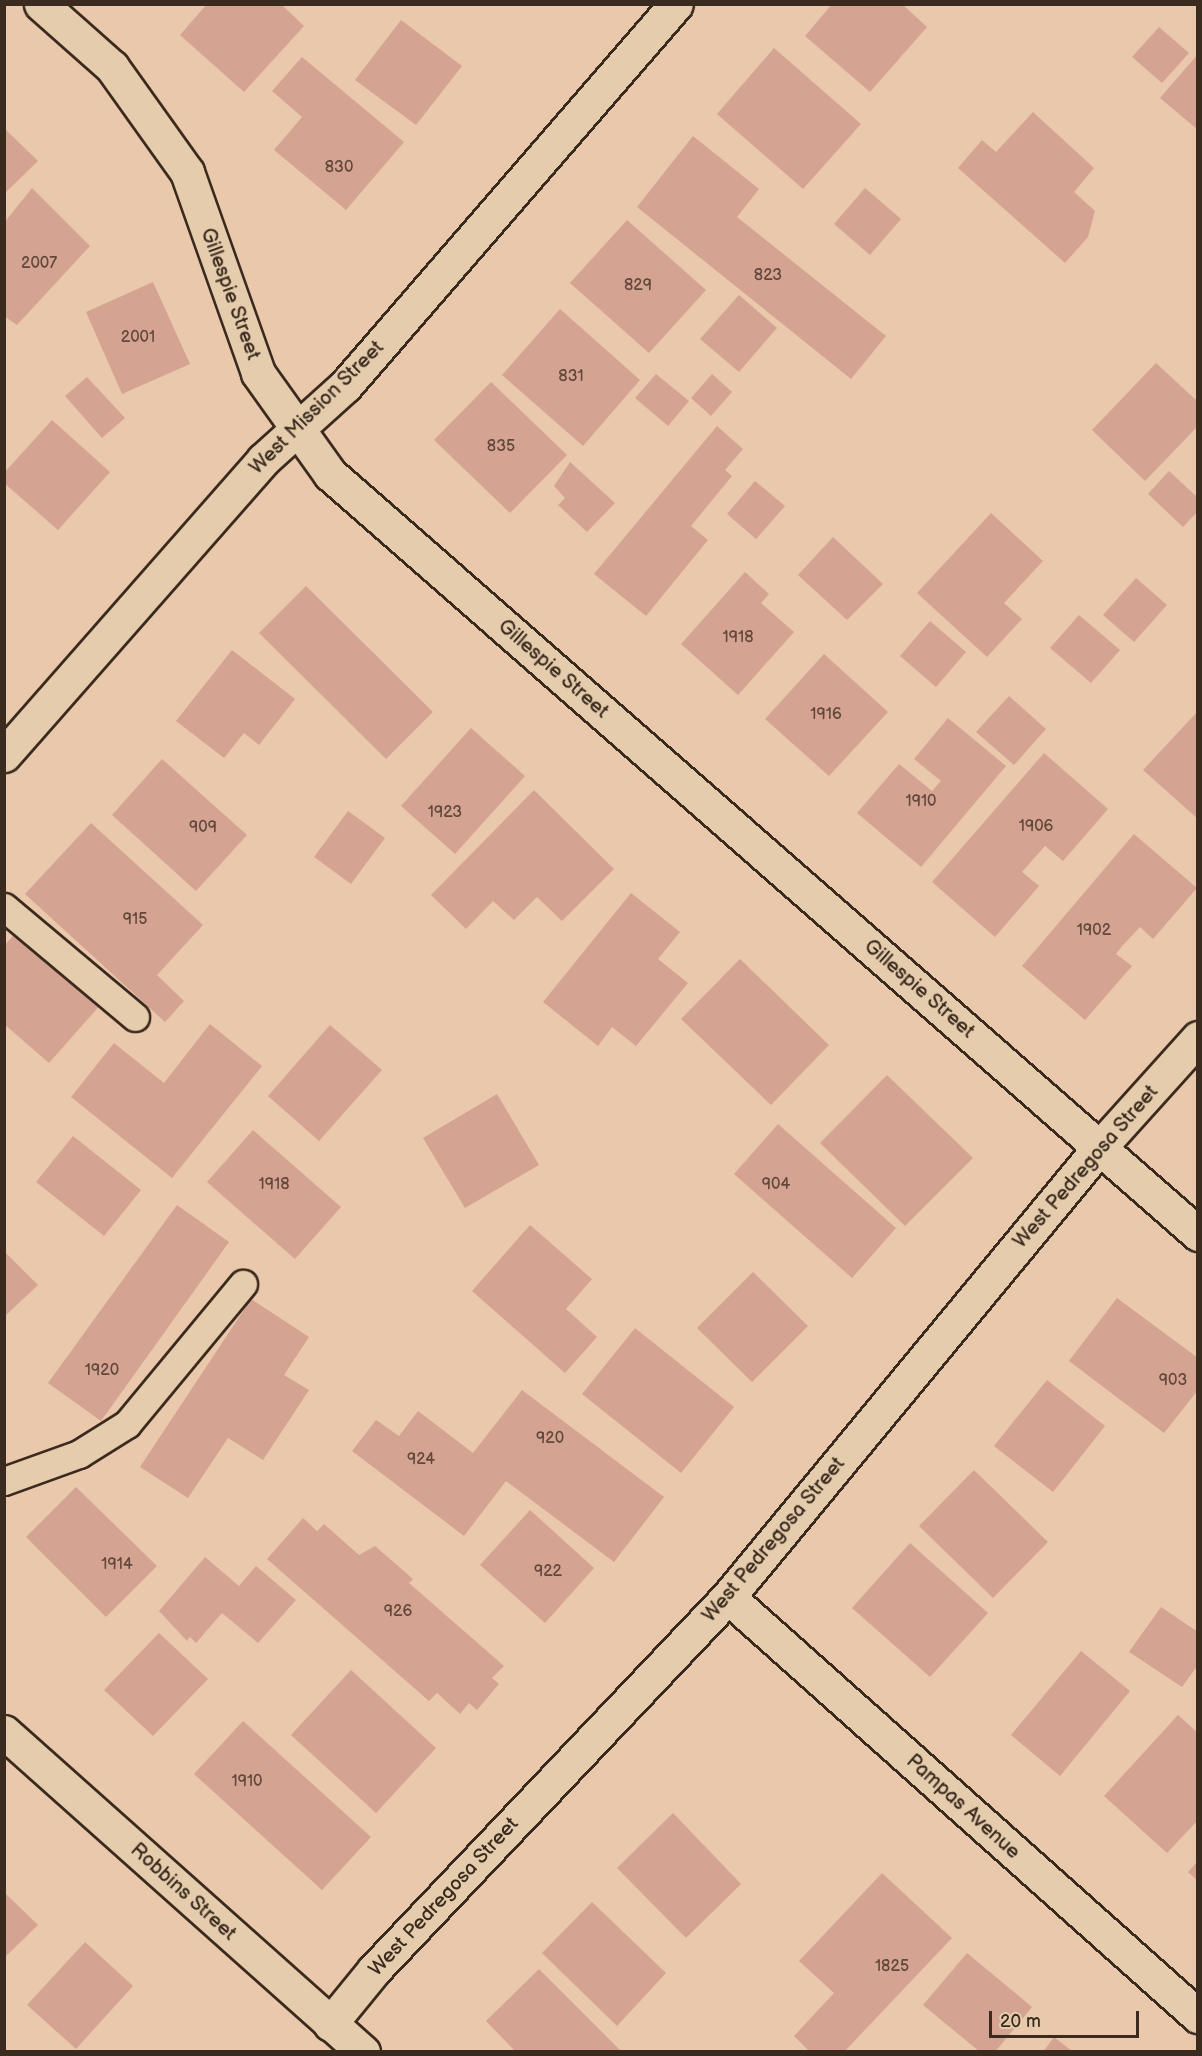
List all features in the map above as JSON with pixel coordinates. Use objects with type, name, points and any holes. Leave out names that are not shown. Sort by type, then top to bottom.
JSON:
[{"type":"street","name":"Gillespie Street","points":[[41,4],[112,67],[187,172],[258,373],[293,429],[330,474],[1197,1234]]},
{"type":"street","name":"West Mission Street","points":[[4,755],[293,429],[345,386],[676,4]]},
{"type":"street","name":"West Pedregosa Street","points":[[330,2024],[374,1970],[728,1597],[1099,1148],[1197,1038]]},
{"type":"street","name":"Pampas Avenue","points":[[728,1597],[1197,2016]]},
{"type":"street","name":"Robbins Street","points":[[4,1732],[363,2052]]},
{"type":"lane","points":[[4,907],[135,1017]]},
{"type":"lane","points":[[4,1481],[79,1454],[127,1425],[243,1284]]},
{"type":"building","points":[[207,4],[281,4],[304,26],[244,92],[180,35]]},
{"type":"building","points":[[832,4],[902,4],[927,27],[870,92],[805,36]]},
{"type":"building","points":[[401,20],[462,66],[416,125],[355,80]]},
{"type":"building","points":[[1159,27],[1189,53],[1162,83],[1132,57]]},
{"type":"building","points":[[774,48],[861,124],[803,189],[717,114]]},
{"type":"building","points":[[1198,54],[1198,130],[1160,98]]},
{"type":"building","points":[[302,57],[404,142],[346,210],[274,150],[302,117],[272,91]]},
{"type":"building","points":[[1033,112],[1094,168],[1074,192],[1095,211],[1088,237],[1065,263],[958,168],[982,140],[996,152]]},
{"type":"building","points":[[4,128],[38,161],[4,194]]},
{"type":"building","points":[[693,136],[759,189],[737,217],[886,336],[851,379],[637,207]]},
{"type":"building","points":[[32,188],[90,246],[17,325],[4,316],[4,223]]},
{"type":"building","points":[[865,188],[901,219],[870,255],[834,224]]},
{"type":"building","points":[[627,220],[706,290],[649,353],[570,283]]},
{"type":"building","points":[[153,282],[190,364],[122,394],[86,312]]},
{"type":"building","points":[[739,295],[777,328],[739,372],[700,339]]},
{"type":"building","points":[[560,309],[640,380],[583,446],[502,375]]},
{"type":"building","points":[[1156,363],[1198,402],[1198,426],[1145,481],[1092,430]]},
{"type":"building","points":[[656,374],[689,401],[668,426],[635,398]]},
{"type":"building","points":[[712,374],[732,392],[711,416],[691,398]]},
{"type":"building","points":[[87,377],[125,418],[102,438],[65,396]]},
{"type":"building","points":[[491,382],[567,455],[510,513],[434,440]]},
{"type":"building","points":[[52,420],[110,472],[58,530],[4,483],[4,473]]},
{"type":"building","points":[[717,426],[743,449],[725,470],[732,476],[691,526],[708,540],[646,616],[594,574]]},
{"type":"building","points":[[570,462],[615,503],[587,532],[558,505],[565,498],[554,486]]},
{"type":"building","points":[[1169,471],[1198,498],[1198,511],[1183,527],[1148,494]]},
{"type":"building","points":[[755,481],[785,506],[756,539],[727,514]]},
{"type":"building","points":[[991,513],[1043,561],[1004,603],[1022,619],[987,657],[917,593]]},
{"type":"building","points":[[833,537],[883,584],[847,620],[798,575]]},
{"type":"building","points":[[745,572],[769,594],[761,603],[794,632],[738,695],[681,644]]},
{"type":"building","points":[[1136,578],[1167,605],[1134,642],[1103,615]]},
{"type":"building","points":[[306,586],[433,712],[386,759],[259,633]]},
{"type":"building","points":[[1079,615],[1120,650],[1091,683],[1050,648]]},
{"type":"building","points":[[930,621],[966,652],[936,687],[900,656]]},
{"type":"building","points":[[232,650],[295,699],[259,745],[244,733],[224,758],[176,721]]},
{"type":"building","points":[[824,654],[888,712],[829,776],[765,719]]},
{"type":"building","points":[[1009,696],[1046,729],[1014,765],[976,732]]},
{"type":"building","points":[[1198,711],[1198,819],[1143,770]]},
{"type":"building","points":[[948,718],[1006,766],[921,867],[857,813],[899,764],[932,791],[941,781],[914,759]]},
{"type":"building","points":[[471,728],[525,776],[455,854],[401,806]]},
{"type":"building","points":[[1044,753],[1108,809],[1063,861],[1045,846],[1022,872],[1039,886],[995,937],[932,882]]},
{"type":"building","points":[[162,759],[247,835],[196,891],[112,815]]},
{"type":"building","points":[[534,790],[614,869],[562,921],[537,897],[514,920],[493,901],[466,929],[431,895]]},
{"type":"building","points":[[348,811],[385,838],[351,884],[314,857]]},
{"type":"building","points":[[91,823],[203,925],[157,975],[184,1001],[165,1022],[25,894]]},
{"type":"building","points":[[1134,834],[1197,888],[1153,939],[1140,927],[1123,945],[1116,954],[1132,966],[1085,1020],[1022,966]]},
{"type":"building","points":[[631,893],[680,932],[658,959],[688,983],[636,1046],[612,1027],[598,1046],[543,1002]]},
{"type":"building","points":[[18,930],[102,1003],[49,1063],[4,1024],[4,946]]},
{"type":"building","points":[[740,959],[829,1045],[771,1105],[681,1019]]},
{"type":"building","points":[[210,1024],[262,1066],[172,1178],[71,1097],[114,1043],[164,1083]]},
{"type":"building","points":[[330,1025],[382,1070],[319,1141],[268,1096]]},
{"type":"building","points":[[887,1075],[973,1158],[905,1226],[820,1143]]},
{"type":"building","points":[[497,1094],[539,1165],[465,1208],[423,1138]]},
{"type":"building","points":[[778,1124],[896,1228],[852,1278],[734,1174]]},
{"type":"building","points":[[253,1130],[341,1207],[295,1259],[207,1182]]},
{"type":"building","points":[[73,1136],[141,1190],[104,1236],[36,1182]]},
{"type":"building","points":[[177,1205],[229,1242],[101,1421],[48,1383]]},
{"type":"building","points":[[530,1225],[592,1279],[566,1309],[597,1337],[565,1373],[472,1291]]},
{"type":"building","points":[[4,1251],[38,1285],[4,1317]]},
{"type":"building","points":[[753,1272],[808,1326],[752,1382],[697,1328]]},
{"type":"building","points":[[1117,1298],[1198,1358],[1198,1390],[1164,1433],[1069,1361]]},
{"type":"building","points":[[251,1299],[309,1337],[284,1375],[309,1390],[263,1460],[228,1438],[188,1498],[140,1467]]},
{"type":"building","points":[[635,1328],[734,1407],[681,1473],[582,1394]]},
{"type":"building","points":[[1047,1380],[1105,1426],[1053,1492],[994,1446]]},
{"type":"building","points":[[522,1390],[664,1497],[614,1562],[506,1481],[464,1536],[352,1451],[376,1420],[399,1436],[418,1411],[473,1453]]},
{"type":"building","points":[[974,1470],[1048,1542],[993,1598],[919,1526]]},
{"type":"building","points":[[76,1487],[157,1566],[106,1617],[26,1537]]},
{"type":"building","points":[[530,1510],[594,1568],[545,1623],[480,1565]]},
{"type":"building","points":[[303,1518],[317,1531],[324,1524],[359,1555],[375,1546],[413,1579],[409,1583],[504,1666],[492,1678],[499,1684],[477,1710],[469,1703],[460,1714],[437,1693],[429,1701],[267,1559]]},
{"type":"building","points":[[910,1543],[988,1613],[930,1677],[852,1608]]},
{"type":"building","points":[[205,1557],[239,1586],[256,1566],[296,1600],[258,1643],[222,1613],[196,1643],[190,1637],[187,1641],[159,1611]]},
{"type":"building","points":[[1161,1607],[1198,1632],[1198,1665],[1182,1687],[1129,1652]]},
{"type":"building","points":[[159,1633],[208,1679],[153,1736],[104,1690]]},
{"type":"building","points":[[1081,1651],[1130,1691],[1060,1776],[1011,1735]]},
{"type":"building","points":[[351,1670],[436,1748],[376,1813],[291,1735]]},
{"type":"building","points":[[1178,1715],[1198,1733],[1198,1820],[1167,1853],[1104,1796]]},
{"type":"building","points":[[243,1721],[371,1837],[322,1890],[194,1774]]},
{"type":"building","points":[[673,1813],[741,1884],[686,1938],[617,1868]]},
{"type":"building","points":[[1198,1861],[1198,1881],[1188,1872]]},
{"type":"building","points":[[882,1873],[952,1938],[844,2052],[810,2052],[794,2036],[834,1993],[799,1961]]},
{"type":"building","points":[[4,1892],[38,1925],[4,1958]]},
{"type":"building","points":[[592,1902],[666,1973],[617,2026],[542,1953]]},
{"type":"building","points":[[85,1942],[133,1986],[76,2049],[27,2005]]},
{"type":"building","points":[[967,1953],[1032,2007],[995,2052],[980,2052],[923,2005]]},
{"type":"building","points":[[539,1969],[622,2052],[516,2052],[486,2021]]},
{"type":"building","points":[[1054,2037],[1073,2052],[1043,2052]]}]
